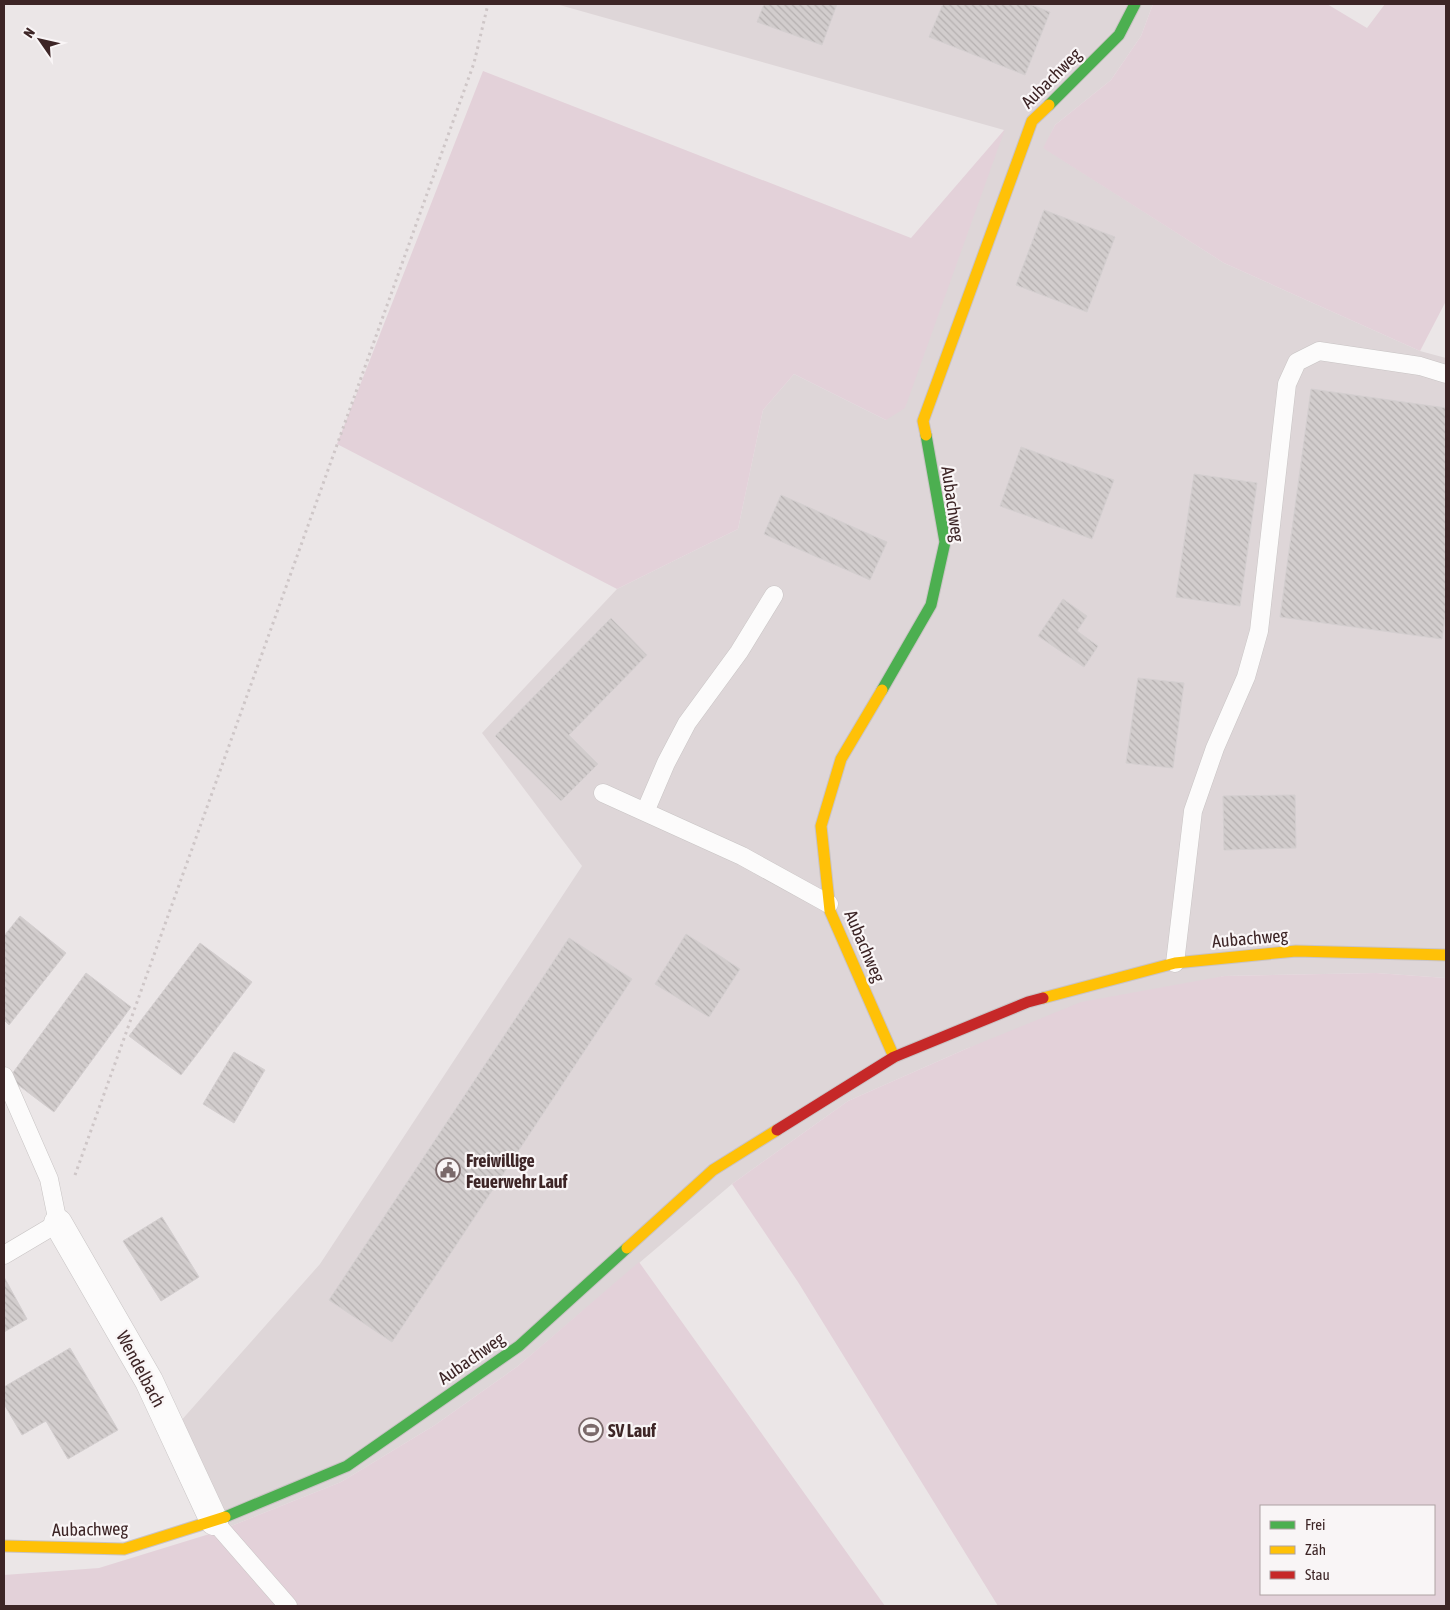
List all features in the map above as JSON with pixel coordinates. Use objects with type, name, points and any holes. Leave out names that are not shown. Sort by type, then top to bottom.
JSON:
[{"type":"street","name":"Aubachweg","points":[[894,1057],[830,911],[821,826],[841,759],[931,605],[945,542],[922,421],[1032,121],[1120,35],[1135,4]]},
{"type":"street","name":"Aubachweg","points":[[4,1546],[124,1550],[214,1521],[347,1466],[518,1346],[713,1170],[894,1057],[1028,1002],[1175,963],[1296,951],[1446,955]]},
{"type":"street","name":"Wendelbach","points":[[58,1223],[149,1381],[214,1521]]},
{"type":"lane","points":[[1175,963],[1193,811],[1215,748],[1246,677],[1259,631],[1288,384],[1297,362],[1319,351],[1420,366],[1446,374]]},
{"type":"lane","points":[[645,812],[666,763],[688,723],[738,652],[774,595]]},
{"type":"lane","points":[[603,793],[742,856],[829,904]]},
{"type":"lane","points":[[4,1076],[49,1179],[58,1223],[4,1255]]},
{"type":"lane","points":[[214,1521],[288,1606]]},
{"type":"path","points":[[75,1176],[474,63],[488,4]]},
{"type":"shaded area","points":[[556,4],[1153,4],[1141,36],[1111,80],[1055,125],[1044,148],[1224,263],[1420,351],[1446,358],[1446,978],[1376,973],[1224,976],[968,1048],[848,1101],[732,1184],[518,1366],[435,1425],[341,1482],[216,1532],[179,1423],[320,1264],[582,866],[482,733],[617,589],[738,529],[763,410],[794,374],[886,420],[1004,130]]},
{"type":"shaded area","points":[[1153,4],[1327,4],[1367,28],[1385,4],[1446,4],[1446,301],[1420,351],[1224,263],[1043,148],[1055,125],[1111,80],[1141,36]]},
{"type":"shaded area","points":[[483,71],[911,238],[1005,129],[905,408],[886,420],[794,374],[763,410],[738,529],[617,589],[337,444]]},
{"type":"shaded area","points":[[1376,973],[1446,978],[1446,1606],[998,1606],[798,1282],[732,1184],[848,1101],[968,1048],[1081,1002],[1224,976]]},
{"type":"shaded area","points":[[639,1262],[885,1606],[4,1606],[4,1575],[99,1568],[216,1532],[341,1482],[435,1425],[518,1366]]},
{"type":"building","points":[[764,4],[837,4],[822,45],[757,22]]},
{"type":"building","points":[[943,4],[1029,4],[1050,12],[1025,75],[929,37]]},
{"type":"building","points":[[1044,210],[1115,237],[1087,312],[1016,285]]},
{"type":"building","points":[[1311,389],[1446,408],[1446,610],[1442,639],[1280,617]]},
{"type":"building","points":[[1021,447],[1114,480],[1092,539],[1000,506]]},
{"type":"building","points":[[1194,474],[1257,483],[1240,606],[1176,597]]},
{"type":"building","points":[[781,495],[887,542],[870,580],[764,534]]},
{"type":"building","points":[[1063,599],[1087,616],[1077,631],[1098,646],[1084,667],[1038,636]]},
{"type":"building","points":[[611,618],[647,655],[569,735],[598,764],[561,801],[495,736]]},
{"type":"building","points":[[1138,678],[1184,683],[1173,768],[1126,763]]},
{"type":"building","points":[[1295,795],[1296,848],[1224,850],[1223,796]]},
{"type":"building","points":[[20,916],[66,953],[9,1025],[4,1020],[4,936]]},
{"type":"building","points":[[686,934],[740,969],[709,1017],[655,984]]},
{"type":"building","points":[[569,938],[632,979],[392,1342],[329,1300]]},
{"type":"building","points":[[200,943],[252,982],[181,1075],[129,1036]]},
{"type":"building","points":[[86,973],[131,1007],[54,1112],[9,1078]]},
{"type":"building","points":[[234,1052],[265,1070],[234,1123],[203,1104]]},
{"type":"building","points":[[162,1217],[199,1277],[161,1301],[123,1241]]},
{"type":"building","points":[[4,1277],[27,1319],[4,1332]]},
{"type":"building","points":[[70,1348],[118,1430],[68,1459],[46,1421],[22,1435],[4,1404],[4,1387]]},
{"type":"traffic: fast","points":[[1049,105],[1119,35],[1135,4]]},
{"type":"traffic: fast","points":[[882,690],[931,605],[945,542],[926,435]]},
{"type":"traffic: fast","points":[[225,1517],[347,1466],[519,1346],[627,1248]]},
{"type":"traffic: slow","points":[[926,435],[923,421],[1032,121],[1049,105]]},
{"type":"traffic: slow","points":[[882,690],[841,759],[821,826],[830,911],[894,1057]]},
{"type":"traffic: slow","points":[[1043,998],[1175,963],[1296,951],[1446,955]]},
{"type":"traffic: slow","points":[[627,1248],[713,1170],[777,1130]]},
{"type":"traffic: slow","points":[[4,1546],[124,1549],[225,1517]]},
{"type":"traffic: jam","points":[[777,1130],[894,1057],[1028,1002],[1043,998]]},
{"type":"place","name":"Freiwillige Feuerwehr Lauf","points":[[448,1170]]},
{"type":"place","name":"SV Lauf","points":[[591,1430]]}]
